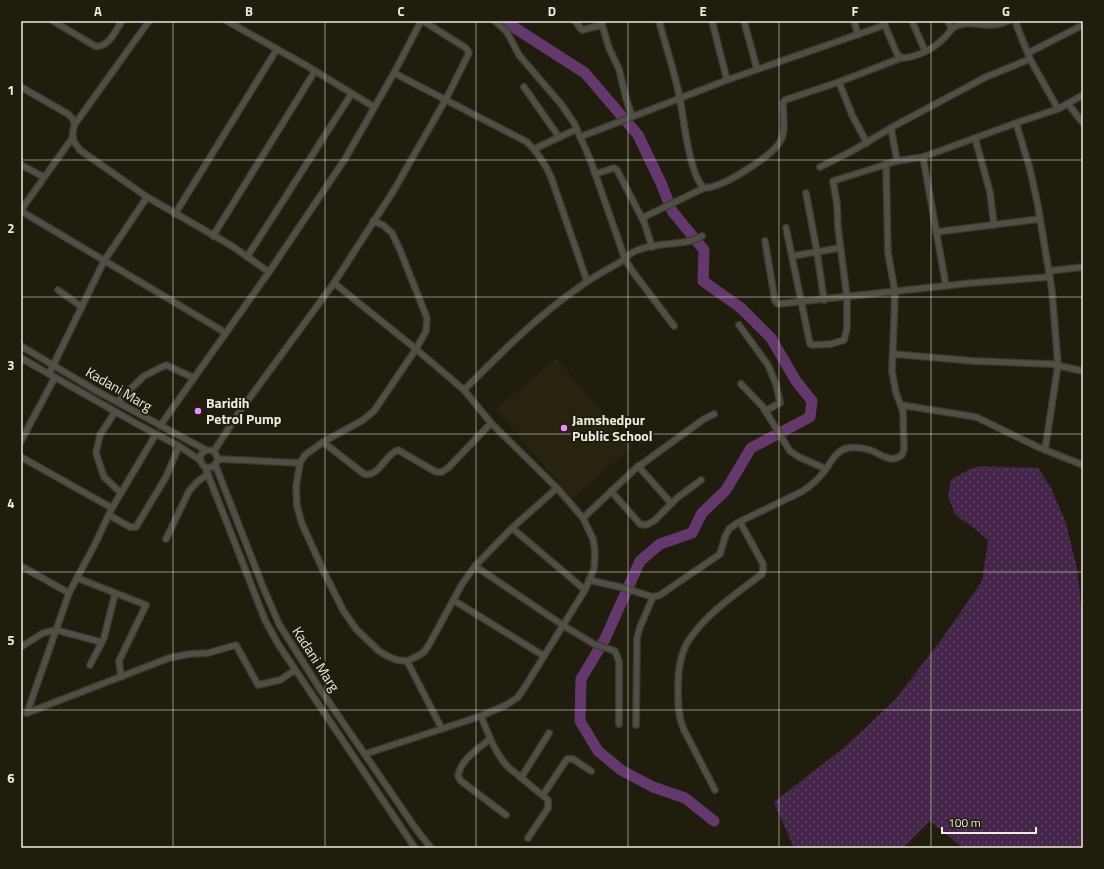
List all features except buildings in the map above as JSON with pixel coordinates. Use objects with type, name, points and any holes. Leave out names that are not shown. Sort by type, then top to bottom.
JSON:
[{"type":"street","points":[[53,21],[95,46],[100,47],[108,42],[122,21]]},
{"type":"street","points":[[148,21],[75,124],[72,137],[21,211],[226,333]]},
{"type":"street","points":[[227,21],[236,23],[374,107]]},
{"type":"street","points":[[160,426],[269,272],[345,158],[422,21],[468,50],[469,53],[446,100],[394,190],[334,282],[240,411],[214,452],[216,462]]},
{"type":"street","points":[[495,21],[507,32],[519,55],[561,104],[576,129],[595,174],[624,259],[674,326]]},
{"type":"street","points":[[575,21],[582,30],[602,23],[609,48],[619,69],[630,117]]},
{"type":"street","points":[[659,21],[680,98],[690,152],[698,180],[704,188]]},
{"type":"street","points":[[712,21],[727,80]]},
{"type":"street","points":[[744,21],[757,69]]},
{"type":"street","points":[[854,21],[858,34]]},
{"type":"street","points":[[912,21],[925,51]]},
{"type":"street","points":[[948,21],[951,28]]},
{"type":"street","points":[[642,218],[704,188],[726,181],[747,170],[776,146],[781,139],[783,103],[785,100],[839,82],[901,58],[908,58],[925,51],[945,38],[951,28],[964,23],[990,25],[1008,21]]},
{"type":"street","points":[[1015,21],[1030,59],[1058,109]]},
{"type":"street","points":[[580,137],[727,80],[858,34],[884,23],[897,54],[901,58]]},
{"type":"street","points":[[1028,53],[1083,25]]},
{"type":"street","points":[[175,214],[277,49]]},
{"type":"street","points":[[820,167],[852,152],[891,128],[986,78],[1030,59]]},
{"type":"street","points":[[213,236],[315,71]]},
{"type":"street","points":[[394,73],[527,142],[534,149],[544,162],[551,177],[587,281]]},
{"type":"street","points":[[839,82],[852,115],[867,143]]},
{"type":"street","points":[[524,86],[559,137]]},
{"type":"street","points":[[21,87],[68,114],[74,119],[75,124]]},
{"type":"street","points":[[247,257],[352,93]]},
{"type":"street","points":[[786,228],[810,344],[832,344],[844,340],[847,328],[847,297],[840,248],[837,204],[833,181],[897,161],[923,157],[1058,109],[1083,95]]},
{"type":"street","points":[[1068,104],[1083,123]]},
{"type":"street","points":[[1016,123],[1030,169],[1052,291],[1058,365],[1045,450]]},
{"type":"street","points":[[891,128],[897,161]]},
{"type":"street","points":[[534,149],[576,129]]},
{"type":"street","points":[[72,137],[80,150],[147,197],[213,236],[269,272]]},
{"type":"street","points":[[975,138],[990,192],[994,225]]},
{"type":"street","points":[[923,157],[946,286]]},
{"type":"street","points":[[589,580],[624,588],[653,597],[660,595],[720,554],[729,529],[740,522],[804,491],[826,469],[837,453],[848,448],[860,448],[869,450],[887,459],[902,455],[904,449],[903,411],[896,393],[892,371],[895,292],[888,253],[886,164]]},
{"type":"street","points":[[21,165],[44,177]]},
{"type":"street","points":[[595,174],[611,168],[616,169],[626,185],[642,218],[652,247]]},
{"type":"street","points":[[806,193],[824,300]]},
{"type":"street","points":[[21,441],[52,376],[54,365],[104,261],[147,197]]},
{"type":"street","points":[[936,232],[1040,219]]},
{"type":"street","points":[[373,221],[383,225],[392,233],[427,318],[426,331],[416,349],[374,411],[363,420],[323,442],[305,455],[300,463],[296,487],[297,506],[302,524],[343,610],[356,629],[379,651],[392,658],[407,661],[424,652],[453,600],[475,566],[512,528],[557,488]]},
{"type":"street","points":[[464,390],[496,357],[587,281],[633,252],[652,247],[691,241],[702,236]]},
{"type":"street","points":[[765,241],[776,303],[778,304],[1049,274],[1083,267]]},
{"type":"street","points":[[792,256],[840,248]]},
{"type":"street","points":[[334,282],[464,390],[491,423],[557,488],[583,518],[593,539],[595,551],[594,569],[585,590],[564,626],[517,698],[506,705],[481,716],[365,754]]},
{"type":"street","points":[[58,290],[82,307]]},
{"type":"street","points":[[739,325],[768,364],[778,393],[780,401],[779,404],[765,411]]},
{"type":"street","name":"Kadani Marg","points":[[21,346],[117,402],[206,450]]},
{"type":"street","points":[[892,354],[974,361],[1058,365],[1083,371]]},
{"type":"street","name":"Kadani Marg","points":[[21,358],[115,412],[179,446],[200,460]]},
{"type":"street","points":[[117,402],[144,376],[166,365],[194,378]]},
{"type":"street","points":[[741,384],[765,411],[790,451],[795,455],[826,469]]},
{"type":"street","points":[[901,405],[976,416],[1045,450],[1083,465]]},
{"type":"street","points":[[115,412],[100,435],[96,453],[104,477],[121,493]]},
{"type":"street","points":[[583,518],[638,466],[714,414]]},
{"type":"street","points":[[323,442],[368,476],[374,473],[390,455],[398,450],[436,472],[442,472],[449,467],[491,423]]},
{"type":"street","points":[[156,434],[112,508],[69,593],[27,713],[169,658],[189,654],[208,653],[236,645],[258,685],[280,680],[295,670]]},
{"type":"street","points":[[109,515],[130,527],[136,527],[166,477],[179,446]]},
{"type":"street","points":[[214,452],[206,450],[201,454],[200,460],[205,467],[211,467],[216,462],[300,463]]},
{"type":"street","points":[[21,457],[112,508]]},
{"type":"street","name":"Kadani Marg","points":[[216,462],[263,587],[279,624],[320,689],[416,829],[431,848]]},
{"type":"street","points":[[638,466],[671,503]]},
{"type":"street","name":"Kadani Marg","points":[[205,467],[265,620],[278,644],[415,848]]},
{"type":"street","points":[[166,539],[189,491],[197,482],[208,474]]},
{"type":"street","points":[[612,491],[634,517],[643,525],[646,525],[654,521],[671,503],[701,480]]},
{"type":"street","points":[[715,790],[681,722],[678,703],[678,679],[687,643],[720,606],[762,574],[763,564],[740,522]]},
{"type":"street","points":[[512,528],[585,590]]},
{"type":"street","points":[[21,566],[69,593]]},
{"type":"street","points":[[475,566],[564,626],[594,644],[615,651],[619,661],[619,724]]},
{"type":"street","points":[[77,578],[146,605],[119,661],[121,677]]},
{"type":"street","points":[[90,664],[102,642],[115,594]]},
{"type":"street","points":[[636,725],[638,638],[640,627],[653,597]]},
{"type":"street","points":[[453,600],[544,656]]},
{"type":"street","points":[[21,647],[43,633],[56,630],[102,642]]},
{"type":"street","points":[[407,661],[442,728]]},
{"type":"street","points":[[481,716],[490,739],[501,759],[548,800],[548,808],[528,838]]},
{"type":"street","points":[[521,778],[549,733]]},
{"type":"street","points":[[490,739],[464,763],[460,768],[458,776],[461,781],[506,815]]},
{"type":"street","points":[[543,795],[567,759],[573,759],[591,771]]},
{"type":"shaded area","name":"Jamshedpur Public School","points":[[556,358],[632,447],[572,499],[496,409]]},
{"type":"shaded area","points":[[980,466],[1038,468],[1051,488],[1066,523],[1077,569],[1083,622],[1083,848],[963,848],[930,821],[903,848],[794,848],[774,802],[846,746],[895,700],[946,633],[982,581],[988,540],[955,515],[948,496],[951,480],[970,469]]},
{"type":"waterway","points":[[507,21],[515,28],[585,73],[638,135],[661,183],[672,211],[704,250],[703,281],[741,308],[771,338],[796,381],[812,401],[810,417],[751,448],[726,490],[702,513],[692,533],[660,544],[640,561],[605,639],[581,679],[580,721],[598,751],[621,770],[653,787],[685,798],[714,821]]},
{"type":"place","name":"Baridih Petrol Pump","points":[[198,411]]},
{"type":"place","name":"Jamshedpur Public School","points":[[564,428]]}]
